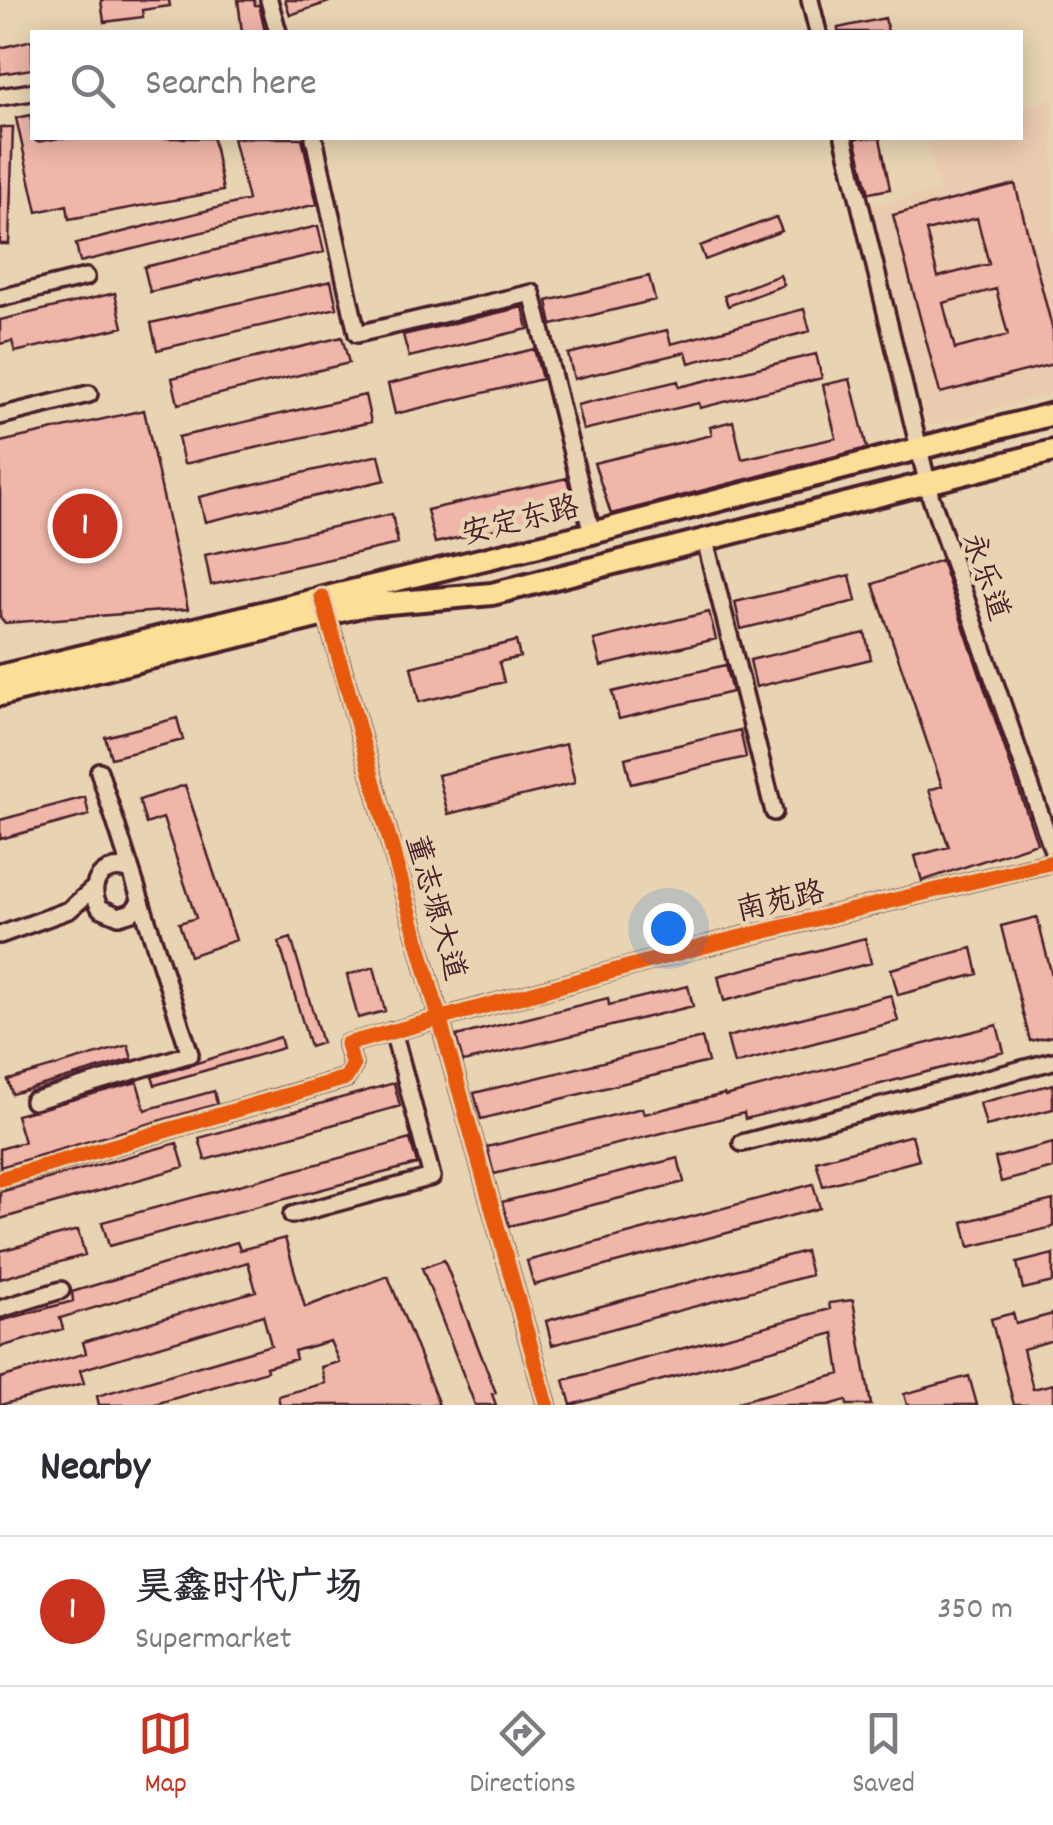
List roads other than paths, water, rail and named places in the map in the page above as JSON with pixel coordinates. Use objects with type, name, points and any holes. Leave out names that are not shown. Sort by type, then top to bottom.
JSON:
[{"type":"main road","name":"安定东路","points":[[0,695],[918,439],[1053,414]]},
{"type":"main road","name":"安定东路","points":[[0,676],[321,606],[492,594],[1053,451]]},
{"type":"street","points":[[269,0],[277,30]]},
{"type":"street","points":[[810,0],[818,30]]},
{"type":"street","points":[[0,97],[30,92]]},
{"type":"street","points":[[314,140],[357,334],[532,292],[592,533]]},
{"type":"street","name":"永乐道","points":[[844,140],[928,482],[1053,852]]},
{"type":"street","points":[[0,298],[86,277]]},
{"type":"street","points":[[0,416],[88,394]]},
{"type":"street","points":[[705,540],[774,812]]},
{"type":"street","name":"董志塬大道","points":[[321,606],[547,1405]]},
{"type":"street","points":[[33,1101],[190,1054],[99,771]]},
{"type":"street","name":"南苑路","points":[[0,1179],[346,1078],[353,1066],[348,1046],[1053,865]]},
{"type":"street","points":[[105,913],[96,902],[94,889],[99,876],[110,868],[131,871]]},
{"type":"street","points":[[0,935],[68,910],[94,889]]},
{"type":"street","points":[[68,910],[126,915],[141,901]]},
{"type":"street","name":"董志塬大道","points":[[437,1021],[539,1405]]},
{"type":"street","points":[[292,1215],[432,1178],[393,1034]]},
{"type":"street","points":[[742,1143],[1053,1061]]},
{"type":"street","points":[[0,1308],[62,1290]]},
{"type":"place","name":"昊鑫时代广场","points":[[85,526]]}]
